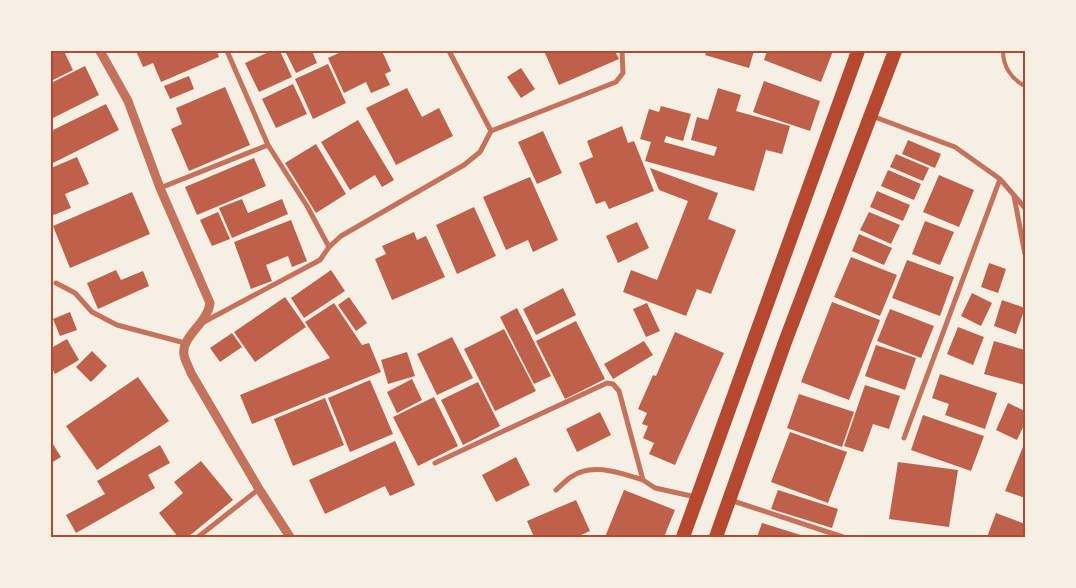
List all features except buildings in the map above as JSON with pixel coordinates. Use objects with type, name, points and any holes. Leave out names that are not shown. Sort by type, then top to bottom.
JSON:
[{"type":"highway","points":[[683,537],[858,51]]},
{"type":"highway","points":[[716,537],[785,342],[896,51]]},
{"type":"street","points":[[100,51],[128,101],[160,188],[210,303],[209,312],[185,343],[184,354],[191,373],[290,537]]},
{"type":"street","points":[[227,51],[268,145],[307,206],[328,247]]},
{"type":"street","points":[[449,51],[491,132]]},
{"type":"street","points":[[200,324],[320,260],[328,247],[341,236],[464,165],[480,152],[491,132],[616,82],[623,73],[622,51]]},
{"type":"street","points":[[872,116],[955,147],[1000,179],[1025,208]]},
{"type":"street","points":[[160,188],[268,145]]},
{"type":"street","points":[[904,438],[1000,179]]},
{"type":"street","points":[[1014,196],[1025,254]]},
{"type":"street","points":[[56,283],[75,293],[92,312],[117,326],[185,343]]},
{"type":"street","points":[[435,464],[607,383],[613,384],[619,391],[643,480]]},
{"type":"street","points":[[556,490],[571,477],[584,471],[606,469],[643,480],[655,488],[697,497]]},
{"type":"street","points":[[198,537],[260,490]]},
{"type":"street","points":[[729,500],[843,537]]},
{"type":"lane","points":[[1003,51],[1006,68],[1012,77],[1025,86]]}]
